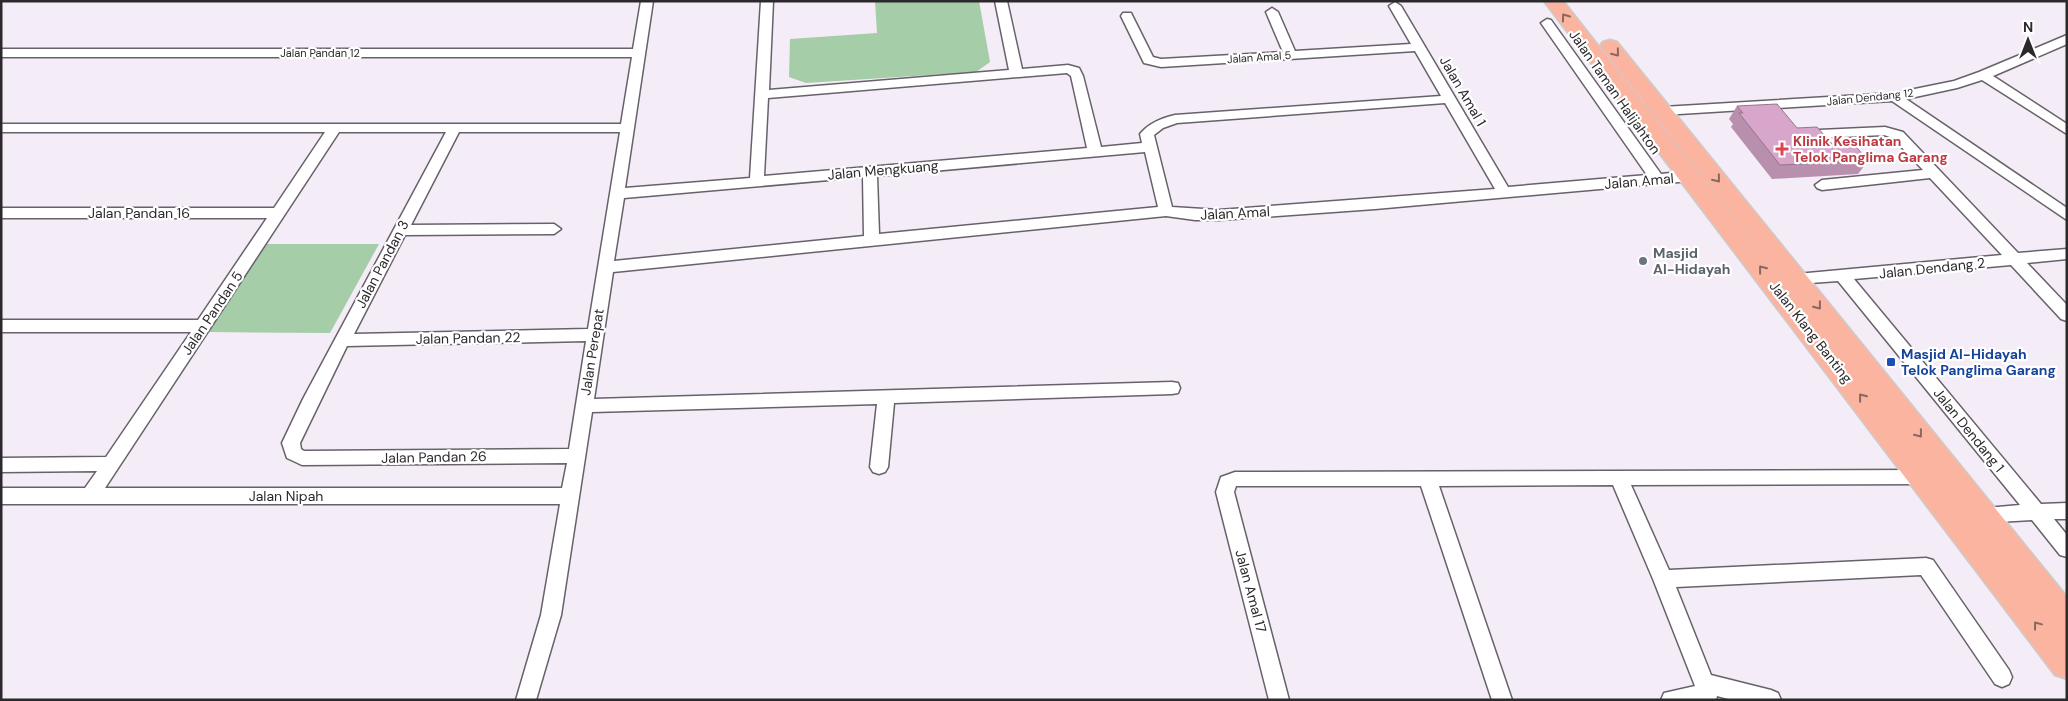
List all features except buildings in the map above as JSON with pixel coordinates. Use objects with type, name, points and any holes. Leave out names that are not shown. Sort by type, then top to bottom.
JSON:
[{"type":"highway","name":"Jalan Klang Banting","points":[[1574,1],[1797,279],[2067,622]]},
{"type":"highway","name":"Jalan Klang Banting","points":[[1550,12],[1690,176],[2067,664]]},
{"type":"street","name":"Jalan Perepat","points":[[526,700],[551,615],[647,1]]},
{"type":"street","points":[[757,181],[767,1]]},
{"type":"street","points":[[1001,1],[1016,73]]},
{"type":"street","name":"Jalan Amal 1","points":[[1395,6],[1504,192]]},
{"type":"street","points":[[1272,12],[1291,55]]},
{"type":"street","name":"Jalan Taman Halijahton","points":[[1550,12],[1657,179]]},
{"type":"street","name":"Jalan Amal 5","points":[[1127,16],[1148,60],[1161,63],[1419,47]]},
{"type":"street","name":"Jalan Dendang 12","points":[[1663,111],[1895,97],[1957,84],[1984,75],[2067,40]]},
{"type":"street","name":"Jalan Pandan 12","points":[[1,53],[638,54]]},
{"type":"street","points":[[762,95],[1068,69],[1074,71],[1095,152]]},
{"type":"street","points":[[1984,75],[2067,130]]},
{"type":"street","points":[[1895,97],[2067,215]]},
{"type":"street","points":[[1166,211],[1147,134],[1158,124],[1175,119],[1450,99]]},
{"type":"street","points":[[1,128],[626,128]]},
{"type":"street","name":"Jalan Pandan 5","points":[[90,496],[334,129]]},
{"type":"street","name":"Jalan Pandan 3","points":[[293,453],[291,443],[311,399],[454,129]]},
{"type":"street","points":[[1819,134],[1893,132],[1898,135],[2013,260],[2067,314]]},
{"type":"street","name":"Jalan Mengkuang","points":[[616,194],[1150,147]]},
{"type":"street","points":[[870,171],[872,240]]},
{"type":"street","points":[[1822,185],[1934,173]]},
{"type":"street","name":"Jalan Amal","points":[[604,267],[1166,211],[1195,215],[1220,215],[1690,176]]},
{"type":"street","name":"Jalan Pandan 16","points":[[1,213],[278,214]]},
{"type":"street","points":[[400,230],[554,229]]},
{"type":"street","name":"Jalan Dendang 2","points":[[1797,279],[2067,254]]},
{"type":"street","name":"Jalan Dendang 1","points":[[1843,276],[2067,549]]},
{"type":"street","points":[[1,326],[203,326]]},
{"type":"street","name":"Jalan Pandan 22","points":[[342,340],[595,335]]},
{"type":"street","points":[[584,406],[1172,388]]},
{"type":"street","points":[[879,467],[886,397]]},
{"type":"street","name":"Jalan Pandan 26","points":[[293,453],[302,458],[576,456]]},
{"type":"street","points":[[1,464],[111,464]]},
{"type":"street","points":[[1502,700],[1428,480],[1924,477]]},
{"type":"street","points":[[1619,478],[1663,579],[1708,694],[1671,700]]},
{"type":"street","name":"Jalan Amal 17","points":[[1279,700],[1225,492],[1227,482],[1235,479],[1428,480]]},
{"type":"street","name":"Jalan Nipah","points":[[1,496],[570,496]]},
{"type":"street","points":[[1981,515],[2067,511]]},
{"type":"street","points":[[1663,579],[1926,566],[2002,677]]},
{"type":"street","points":[[1705,683],[1772,700]]},
{"type":"green space","points":[[875,1],[979,1],[990,62],[976,72],[806,83],[789,77],[790,39],[877,33]]},
{"type":"green space","points":[[266,244],[379,244],[330,333],[208,332]]},
{"type":"place","name":"Klinik Kesihatan Telok Panglima Garang","points":[[1782,149]]},
{"type":"place","name":"Masjid Al-Hidayah","points":[[1643,261]]},
{"type":"place","name":"Masjid Al-Hidayah Telok Panglima Garang","points":[[1891,362]]}]
